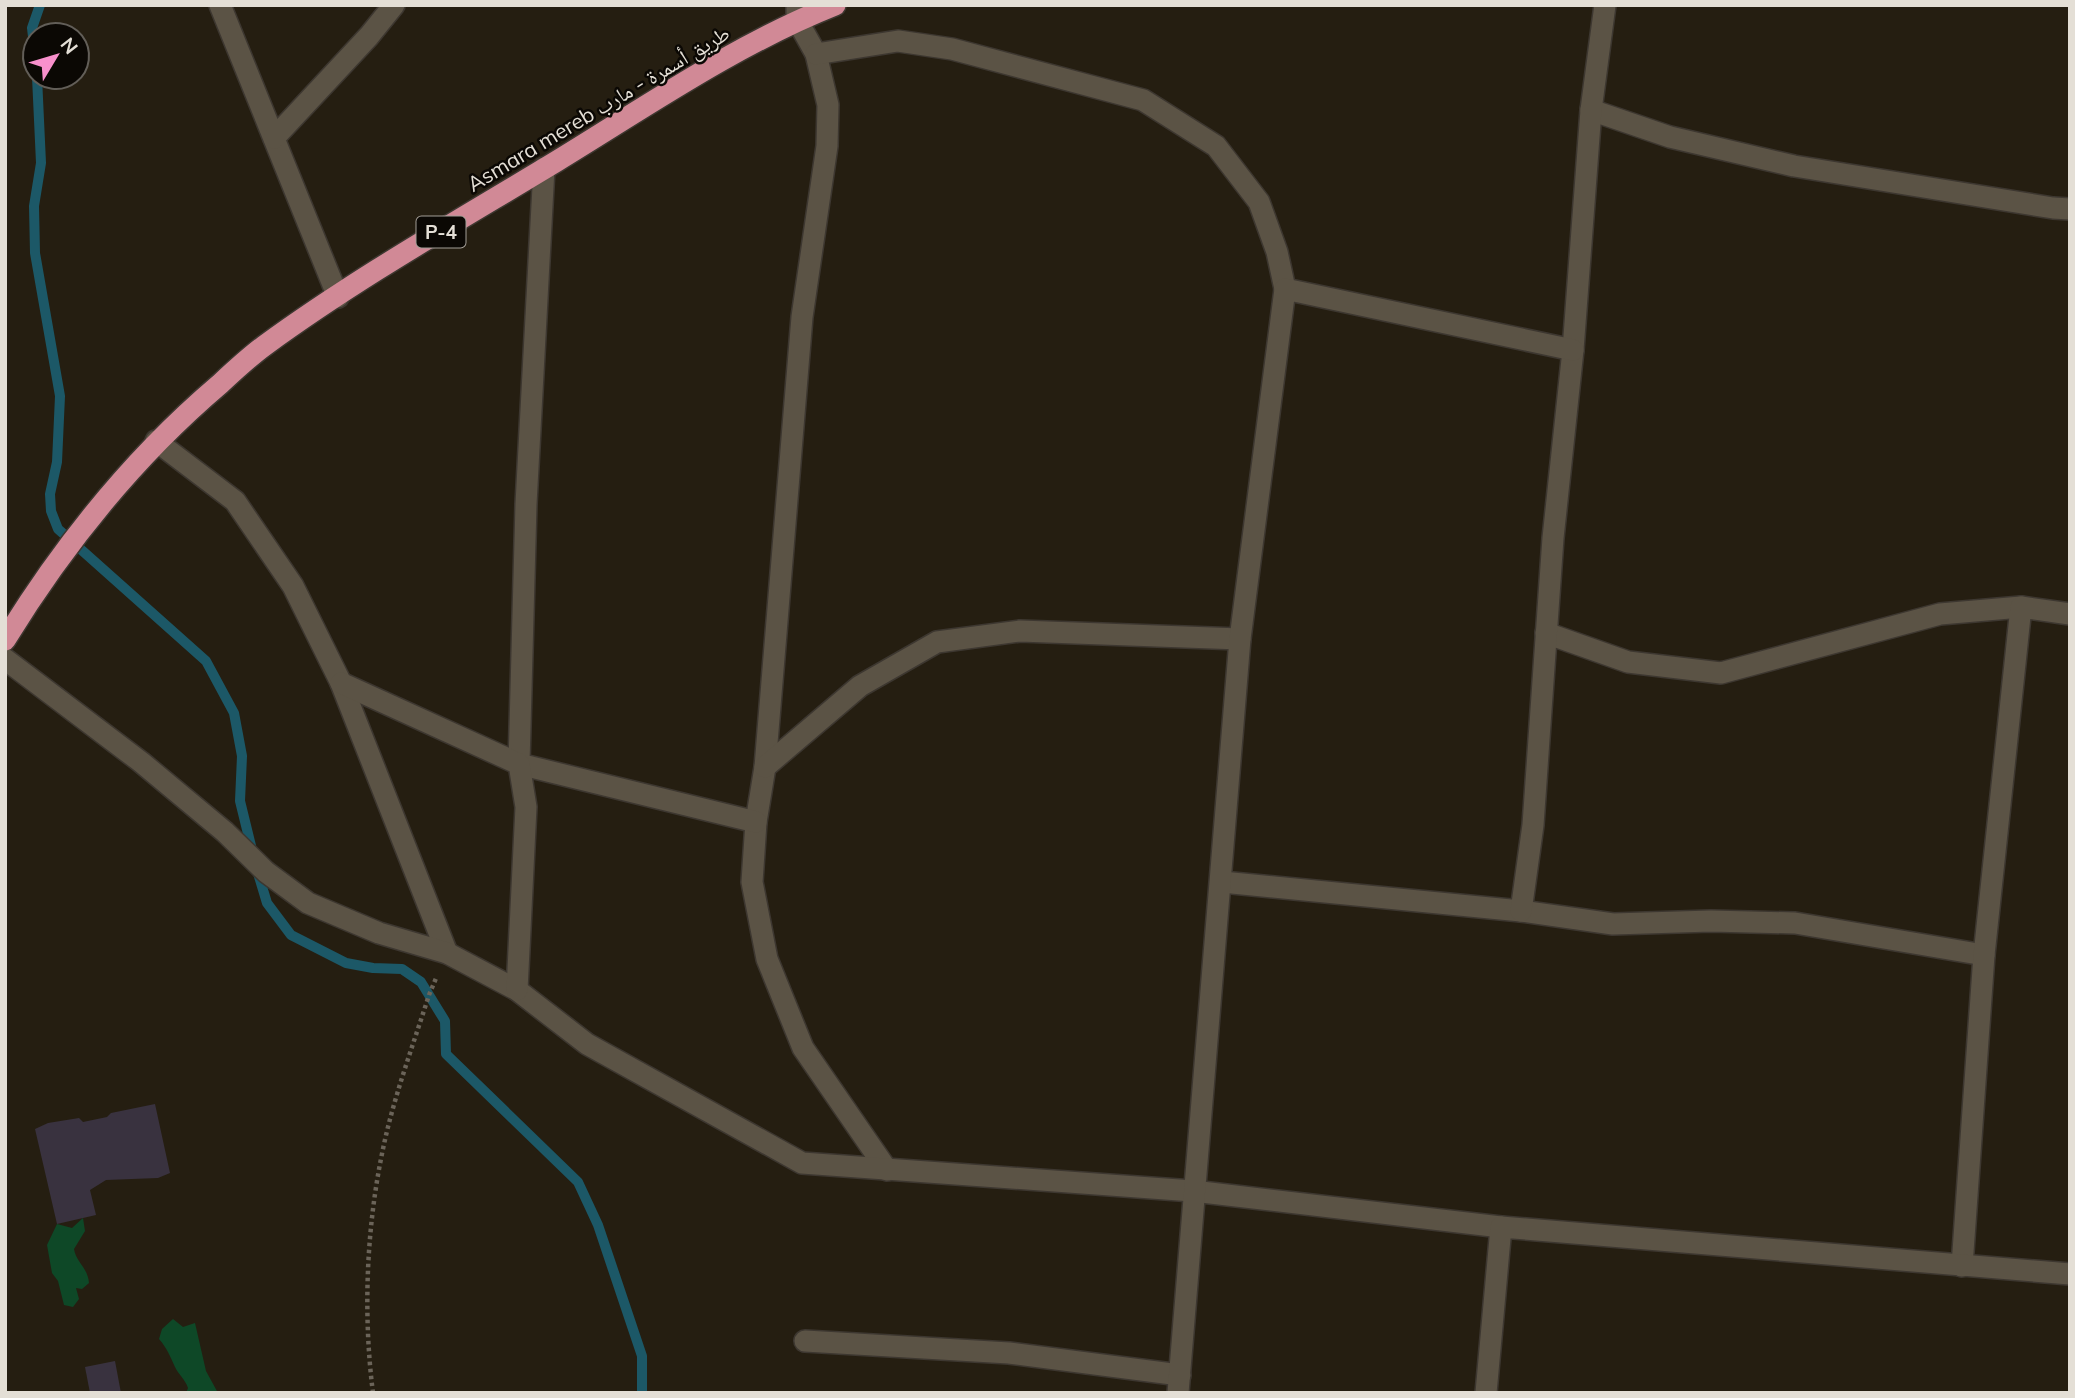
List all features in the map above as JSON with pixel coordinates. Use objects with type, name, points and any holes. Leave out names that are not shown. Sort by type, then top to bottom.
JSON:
[{"type":"highway","name":"Asmara mereb طريق أسمرة - مارب","points":[[5,640],[38,585],[90,516],[156,441],[263,347],[544,168],[797,13],[835,5]]},
{"type":"street","points":[[220,5],[338,297]]},
{"type":"street","points":[[274,138],[369,36],[394,5]]},
{"type":"street","points":[[1521,911],[1533,825],[1553,538],[1573,350],[1591,110],[1605,5]]},
{"type":"street","points":[[797,13],[816,54],[828,105],[827,146],[802,317],[765,767],[756,822],[752,882],[767,959],[803,1048],[887,1170]]},
{"type":"street","points":[[805,1341],[1009,1353],[1179,1384],[1240,639],[1285,289],[1277,252],[1259,202],[1216,146],[1143,100],[952,49],[898,41],[816,54]]},
{"type":"street","points":[[1591,110],[1670,137],[1794,166],[2070,209]]},
{"type":"street","points":[[517,990],[526,807],[519,764],[526,504],[544,168]]},
{"type":"street","points":[[1285,289],[1573,350]]},
{"type":"street","points":[[156,441],[235,501],[293,586],[341,683],[447,953]]},
{"type":"street","points":[[1546,634],[1628,662],[1721,673],[1940,614],[2021,607],[2070,614]]},
{"type":"street","points":[[1962,1266],[1984,955],[2021,607]]},
{"type":"street","points":[[765,767],[860,686],[937,642],[1020,631],[1240,639]]},
{"type":"street","points":[[5,659],[141,762],[225,832],[266,872],[307,903],[379,933],[447,953],[517,990],[587,1044],[802,1163],[1193,1191],[1501,1227],[2070,1274]]},
{"type":"street","points":[[341,683],[519,764],[756,822]]},
{"type":"street","points":[[1222,882],[1521,911],[1613,924],[1711,921],[1795,923],[1984,955]]},
{"type":"street","points":[[1486,1393],[1501,1227]]},
{"type":"path","points":[[373,1393],[367,1347],[371,1213],[388,1127],[429,995],[447,953]]},
{"type":"green space","points":[[83,1218],[85,1231],[74,1249],[87,1273],[89,1283],[82,1289],[76,1288],[79,1299],[73,1307],[64,1305],[58,1281],[52,1273],[47,1245],[57,1224],[72,1228]]},
{"type":"green space","points":[[173,1319],[183,1327],[195,1323],[206,1371],[218,1393],[186,1393],[187,1385],[159,1339],[162,1329]]},
{"type":"building","points":[[155,1104],[170,1173],[158,1178],[106,1180],[90,1190],[96,1215],[57,1224],[35,1129],[48,1123],[79,1118],[83,1122]]},
{"type":"building","points":[[115,1361],[121,1393],[90,1393],[85,1367]]},
{"type":"waterway","points":[[34,21],[40,5]]},
{"type":"waterway","points":[[38,91],[41,163],[34,206],[35,253],[60,396],[57,462],[50,494],[51,511],[58,529],[206,661],[234,713],[242,756],[240,801],[253,854]]},
{"type":"waterway","points":[[257,870],[267,903],[291,935],[346,963],[402,969],[421,982],[445,1021],[446,1054],[578,1182],[598,1225],[642,1356],[642,1393]]}]
